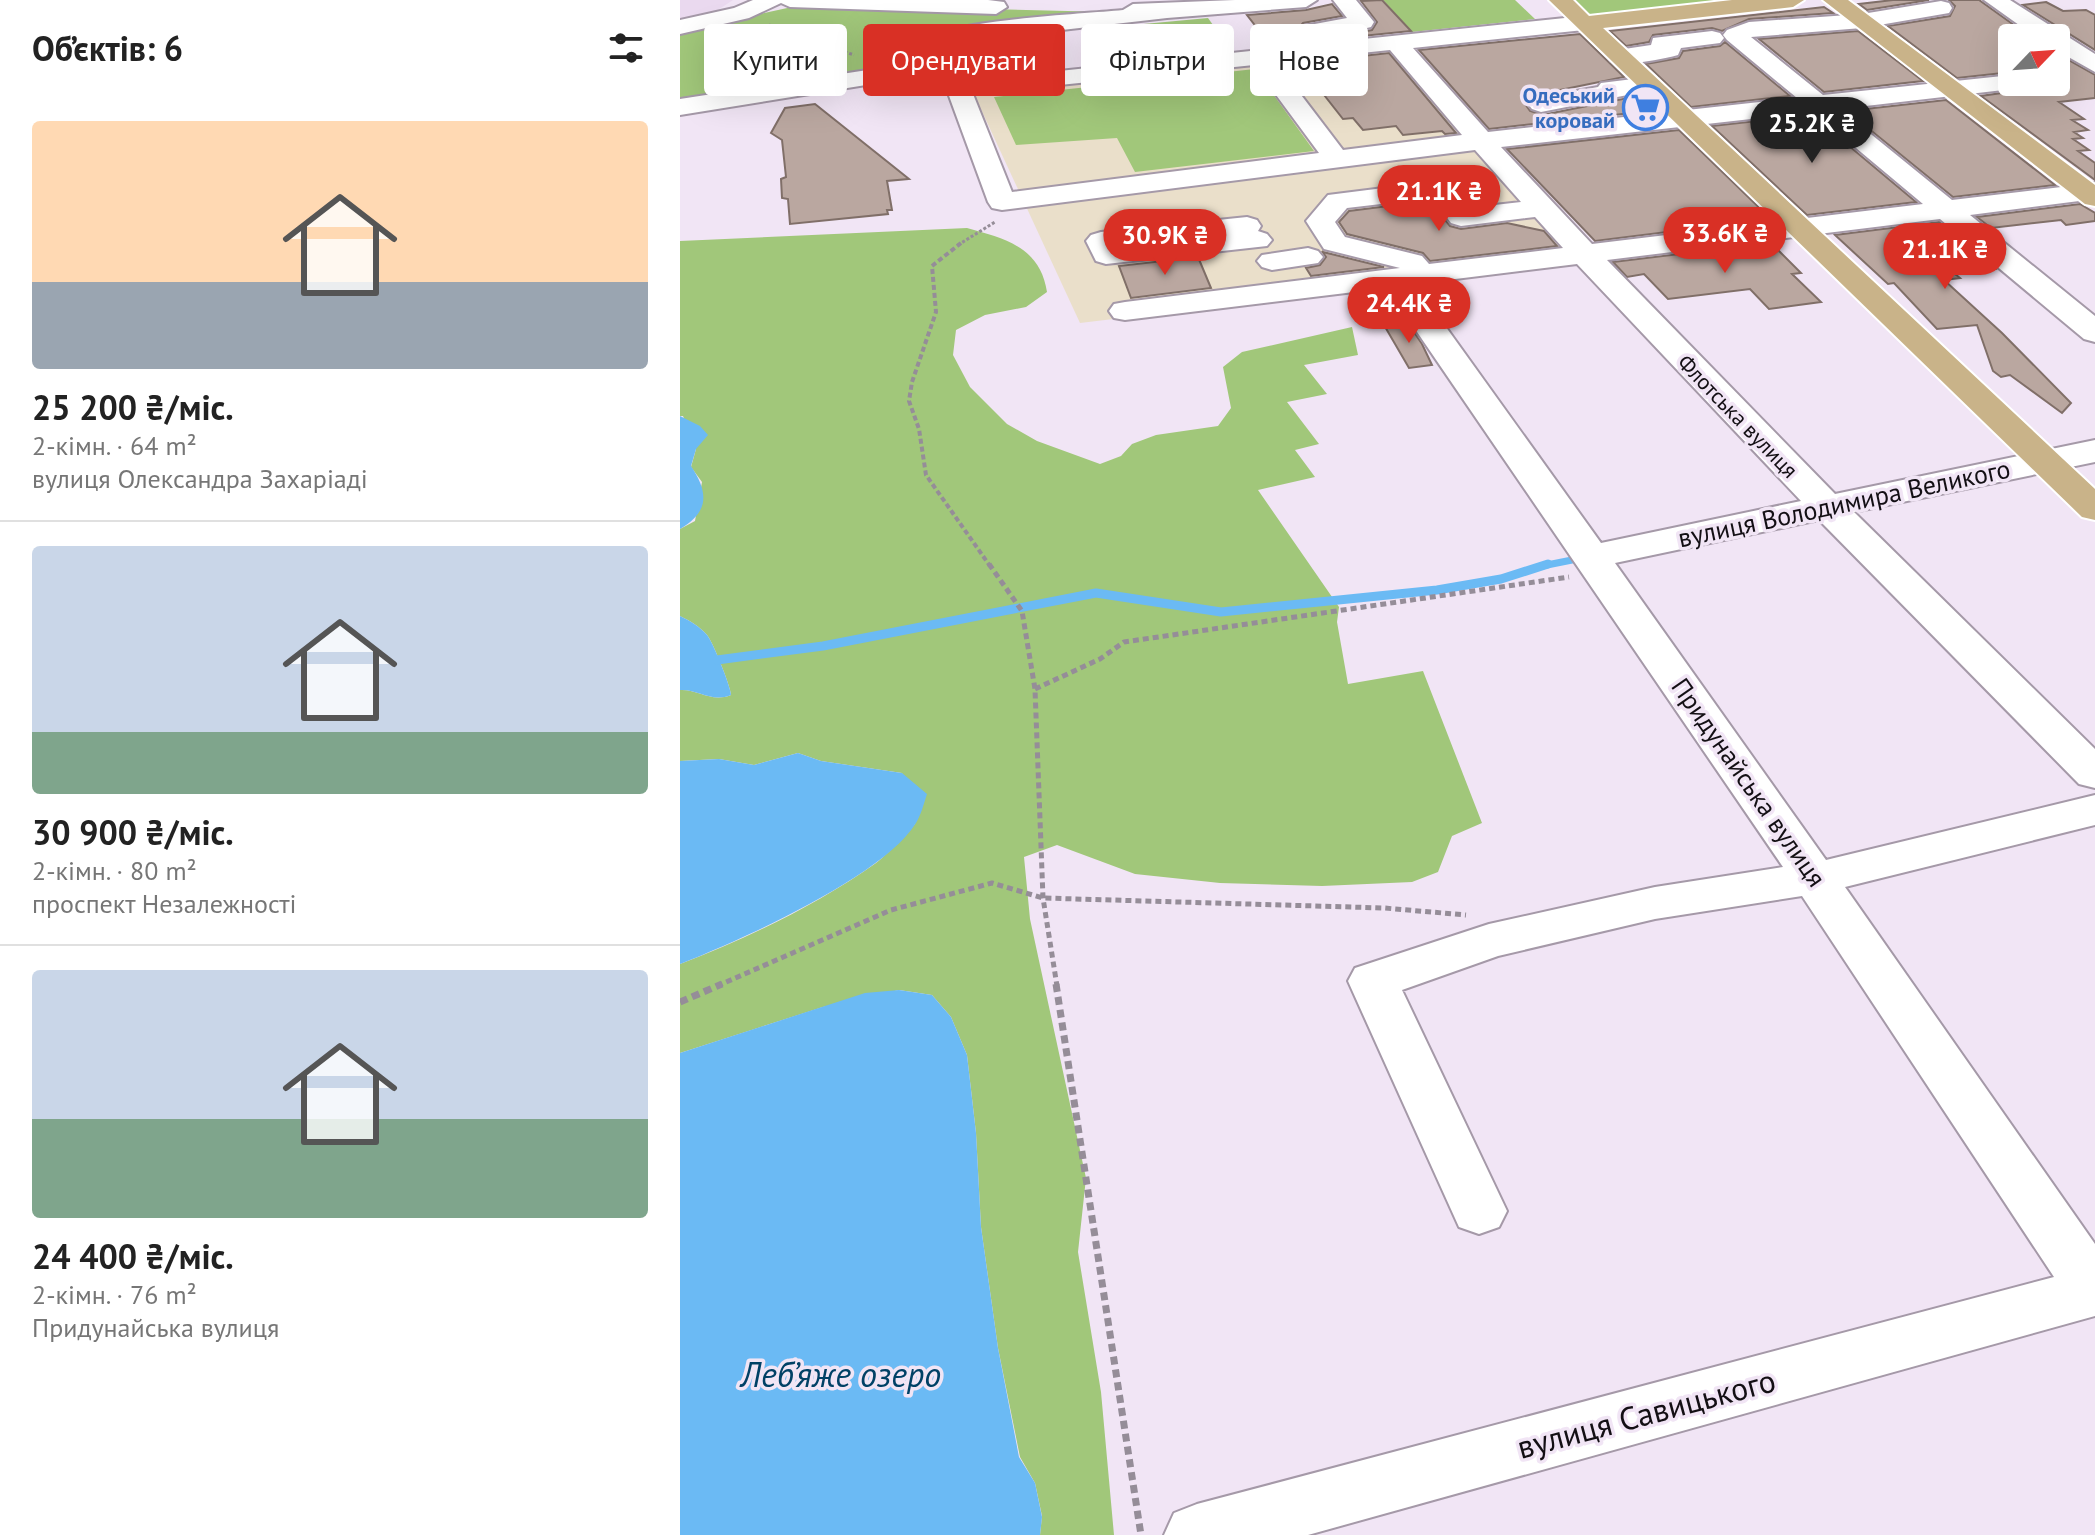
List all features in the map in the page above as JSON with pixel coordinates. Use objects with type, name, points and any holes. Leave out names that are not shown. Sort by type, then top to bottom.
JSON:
[{"type":"main road","points":[[1560,0],[2095,509]]},
{"type":"main road","points":[[1584,23],[1793,0]]},
{"type":"main road","points":[[1834,0],[2093,194]]},
{"type":"street","points":[[680,27],[741,13],[772,0]]},
{"type":"street","points":[[790,0],[1163,6],[1306,0]]},
{"type":"street","points":[[1344,0],[1363,22],[1351,24]]},
{"type":"street","points":[[1995,0],[2032,24]]},
{"type":"street","points":[[1032,24],[1163,6]]},
{"type":"street","points":[[1619,56],[1670,50],[1661,43],[1723,36],[1749,29],[1862,21],[1941,8]]},
{"type":"street","points":[[1368,51],[1584,23]]},
{"type":"street","points":[[1891,43],[1920,41],[1924,30]]},
{"type":"street","points":[[1723,36],[1818,102],[2095,332]]},
{"type":"street","points":[[2070,49],[2095,65]]},
{"type":"street","points":[[1389,50],[1445,132]]},
{"type":"street","name":"Флотська вулиця","points":[[1389,50],[1480,141],[1581,254],[1824,506],[2095,774]]},
{"type":"street","points":[[1065,76],[1250,58]]},
{"type":"street","points":[[961,96],[1002,202],[1211,174],[1342,162],[1480,141],[1950,88],[1998,71]]},
{"type":"street","points":[[2070,75],[2095,72]]},
{"type":"street","points":[[680,107],[863,78]]},
{"type":"street","points":[[1523,106],[1582,99],[1609,93],[1610,88],[1649,84]]},
{"type":"street","points":[[1290,96],[1342,162]]},
{"type":"street","points":[[1211,174],[1292,290]]},
{"type":"street","points":[[1408,276],[1412,262],[1334,243],[1320,221],[1338,201],[1439,189],[1461,217],[1540,208]]},
{"type":"street","points":[[1125,311],[1799,226],[2093,194]]},
{"type":"street","points":[[1259,242],[1308,257]]},
{"type":"street","name":"Придунайська вулиця","points":[[1408,276],[1598,562],[2095,1291]]},
{"type":"street","name":"вулиця Володимира Великого","points":[[1598,562],[1824,506],[2095,451]]},
{"type":"street","points":[[1479,1211],[1373,981],[1489,941],[1655,903],[1816,878],[2095,810]]},
{"type":"street","name":"вулиця Савицького","points":[[1197,1535],[2095,1291]]},
{"type":"path","points":[[757,20],[863,64]]},
{"type":"path","points":[[1002,202],[996,221],[932,266],[936,312],[912,382],[909,401],[919,429],[926,475],[1022,611],[1035,689],[1043,898],[1141,1535]]},
{"type":"path","points":[[1035,689],[1100,659],[1124,642],[1575,576],[1598,562]]},
{"type":"path","points":[[680,1002],[891,910],[992,883],[1043,898],[1384,908],[1476,916]]},
{"type":"shaded area","points":[[680,0],[733,0],[713,13],[680,20]]},
{"type":"shaded area","points":[[1392,50],[1568,248],[1388,286],[1080,323],[975,96],[1065,96],[1065,83],[1081,81],[1081,96],[1234,96],[1234,66],[1250,64],[1250,96],[1368,96],[1368,52]]},
{"type":"green space","points":[[1383,0],[1515,0],[1535,19],[1412,32]]},
{"type":"green space","points":[[1568,0],[1743,0],[1589,17]]},
{"type":"green space","points":[[801,5],[1109,12],[1037,24],[863,24],[863,71],[847,74],[847,24],[713,24]]},
{"type":"green space","points":[[1208,18],[1212,24],[1144,24]]},
{"type":"green space","points":[[704,26],[704,96],[711,96],[680,101],[680,31]]},
{"type":"green space","points":[[1250,70],[1250,96],[1274,96],[1314,151],[1135,172],[1117,138],[1016,145],[994,97],[1065,96],[1065,89],[1081,88],[1081,96],[1234,96],[1234,71]]},
{"type":"green space","points":[[967,228],[1008,241],[1029,255],[1043,277],[1047,292],[1026,307],[985,315],[956,330],[953,355],[970,387],[1007,424],[1037,441],[1100,464],[1121,456],[1132,444],[1156,435],[1218,426],[1231,408],[1223,367],[1242,352],[1352,327],[1358,355],[1304,365],[1327,394],[1287,402],[1319,444],[1295,450],[1315,477],[1258,490],[1339,607],[1337,622],[1348,684],[1423,671],[1482,823],[1452,836],[1438,872],[1412,882],[1322,886],[1220,883],[1135,874],[1057,845],[1024,857],[1030,919],[1086,1178],[1078,1252],[1101,1392],[1114,1535],[1040,1535],[1042,1516],[1035,1483],[1020,1457],[998,1348],[981,1227],[976,1133],[967,1055],[951,1017],[932,995],[899,990],[823,1007],[680,1053],[680,964],[756,932],[830,893],[876,863],[915,824],[902,773],[821,761],[798,753],[754,765],[719,759],[680,761],[680,690],[711,697],[731,695],[709,639],[698,626],[680,616],[680,529],[695,521],[702,482],[691,467],[696,449],[683,416],[680,416],[680,241]]},
{"type":"water","points":[[680,416],[700,426],[708,435],[696,449],[691,466],[703,493],[701,509],[690,523],[680,529]]},
{"type":"water","points":[[680,616],[698,626],[709,639],[731,695],[711,697],[680,690]]},
{"type":"water","points":[[798,753],[821,761],[902,773],[927,794],[918,820],[899,843],[843,885],[737,940],[680,964],[680,761],[719,759],[754,765]]},
{"type":"water","name":"Леб’яже озеро","points":[[899,990],[932,995],[951,1017],[967,1055],[976,1133],[981,1227],[998,1348],[1019,1457],[1035,1483],[1042,1517],[1040,1535],[680,1535],[680,1053],[865,993]]},
{"type":"building","points":[[1382,0],[1411,31],[1368,35],[1368,31],[1377,22],[1361,1]]},
{"type":"building","points":[[1929,0],[1867,10],[1859,4]]},
{"type":"building","points":[[1949,0],[1979,0],[2012,24],[1998,24],[1998,74],[1957,78],[1888,26],[1950,16],[1955,6]]},
{"type":"building","points":[[2046,2],[2063,11],[2086,10],[2095,15],[2095,50],[2070,34],[2070,24],[2053,24],[2023,5]]},
{"type":"building","points":[[1332,4],[1342,16],[1303,23],[1254,24],[1247,15],[1306,10]]},
{"type":"building","points":[[1824,7],[1833,13],[1749,19],[1722,31],[1712,28],[1653,35],[1649,42],[1626,46],[1610,31]]},
{"type":"building","points":[[1858,31],[1923,81],[1824,92],[1759,39]]},
{"type":"building","points":[[1580,34],[1624,77],[1531,96],[1525,104],[1530,111],[1542,115],[1643,95],[1658,110],[1489,129],[1419,50]]},
{"type":"building","points":[[1725,42],[1790,96],[1691,107],[1646,64],[1679,58],[1683,51],[1720,46]]},
{"type":"building","points":[[1389,53],[1456,133],[1445,134],[1442,131],[1403,135],[1396,126],[1363,130],[1353,118],[1343,119],[1325,96],[1368,96],[1368,55]]},
{"type":"building","points":[[2070,61],[2095,75],[2095,98],[2059,102],[2084,119],[2072,120],[2088,130],[2074,132],[2083,138],[2073,139],[2089,150],[2078,151],[2095,163],[2095,180],[1981,96],[1998,94],[1998,96],[2070,96]]},
{"type":"building","points":[[1946,100],[2055,185],[1953,197],[1847,111]]},
{"type":"building","points":[[815,104],[909,179],[887,181],[892,210],[887,210],[888,214],[790,224],[788,199],[782,198],[781,179],[786,177],[782,140],[771,133],[785,108]]},
{"type":"building","points":[[1812,115],[1916,202],[1807,215],[1712,126]]},
{"type":"building","points":[[1679,130],[1771,219],[1595,241],[1507,149]]},
{"type":"building","points":[[1420,202],[1434,206],[1450,226],[1461,229],[1507,223],[1544,231],[1557,246],[1430,261],[1423,253],[1347,234],[1339,222],[1349,211]]},
{"type":"building","points":[[2080,204],[2095,213],[2095,221],[2066,225],[2061,220],[1991,228],[1977,217]]},
{"type":"building","points":[[1939,222],[1995,269],[1955,274],[1960,278],[1944,280],[2071,403],[2062,413],[2010,375],[2001,377],[1993,371],[1977,325],[1937,329],[1894,283],[1888,284],[1835,235]]},
{"type":"building","points":[[1771,243],[1801,273],[1792,274],[1821,302],[1769,309],[1750,289],[1668,299],[1644,274],[1627,277],[1613,262]]},
{"type":"building","points":[[1322,251],[1384,267],[1311,276],[1306,268],[1320,265],[1326,257]]},
{"type":"building","points":[[1198,257],[1211,288],[1131,298],[1119,266]]},
{"type":"building","points":[[1407,322],[1432,365],[1409,368],[1384,325]]},
{"type":"waterway","points":[[1542,566],[1582,558]]},
{"type":"waterway","points":[[717,660],[823,646],[1096,593],[1221,612],[1437,590],[1501,579],[1548,564]]},
{"type":"place","name":"Одеський коровай","points":[[1646,108]]}]
